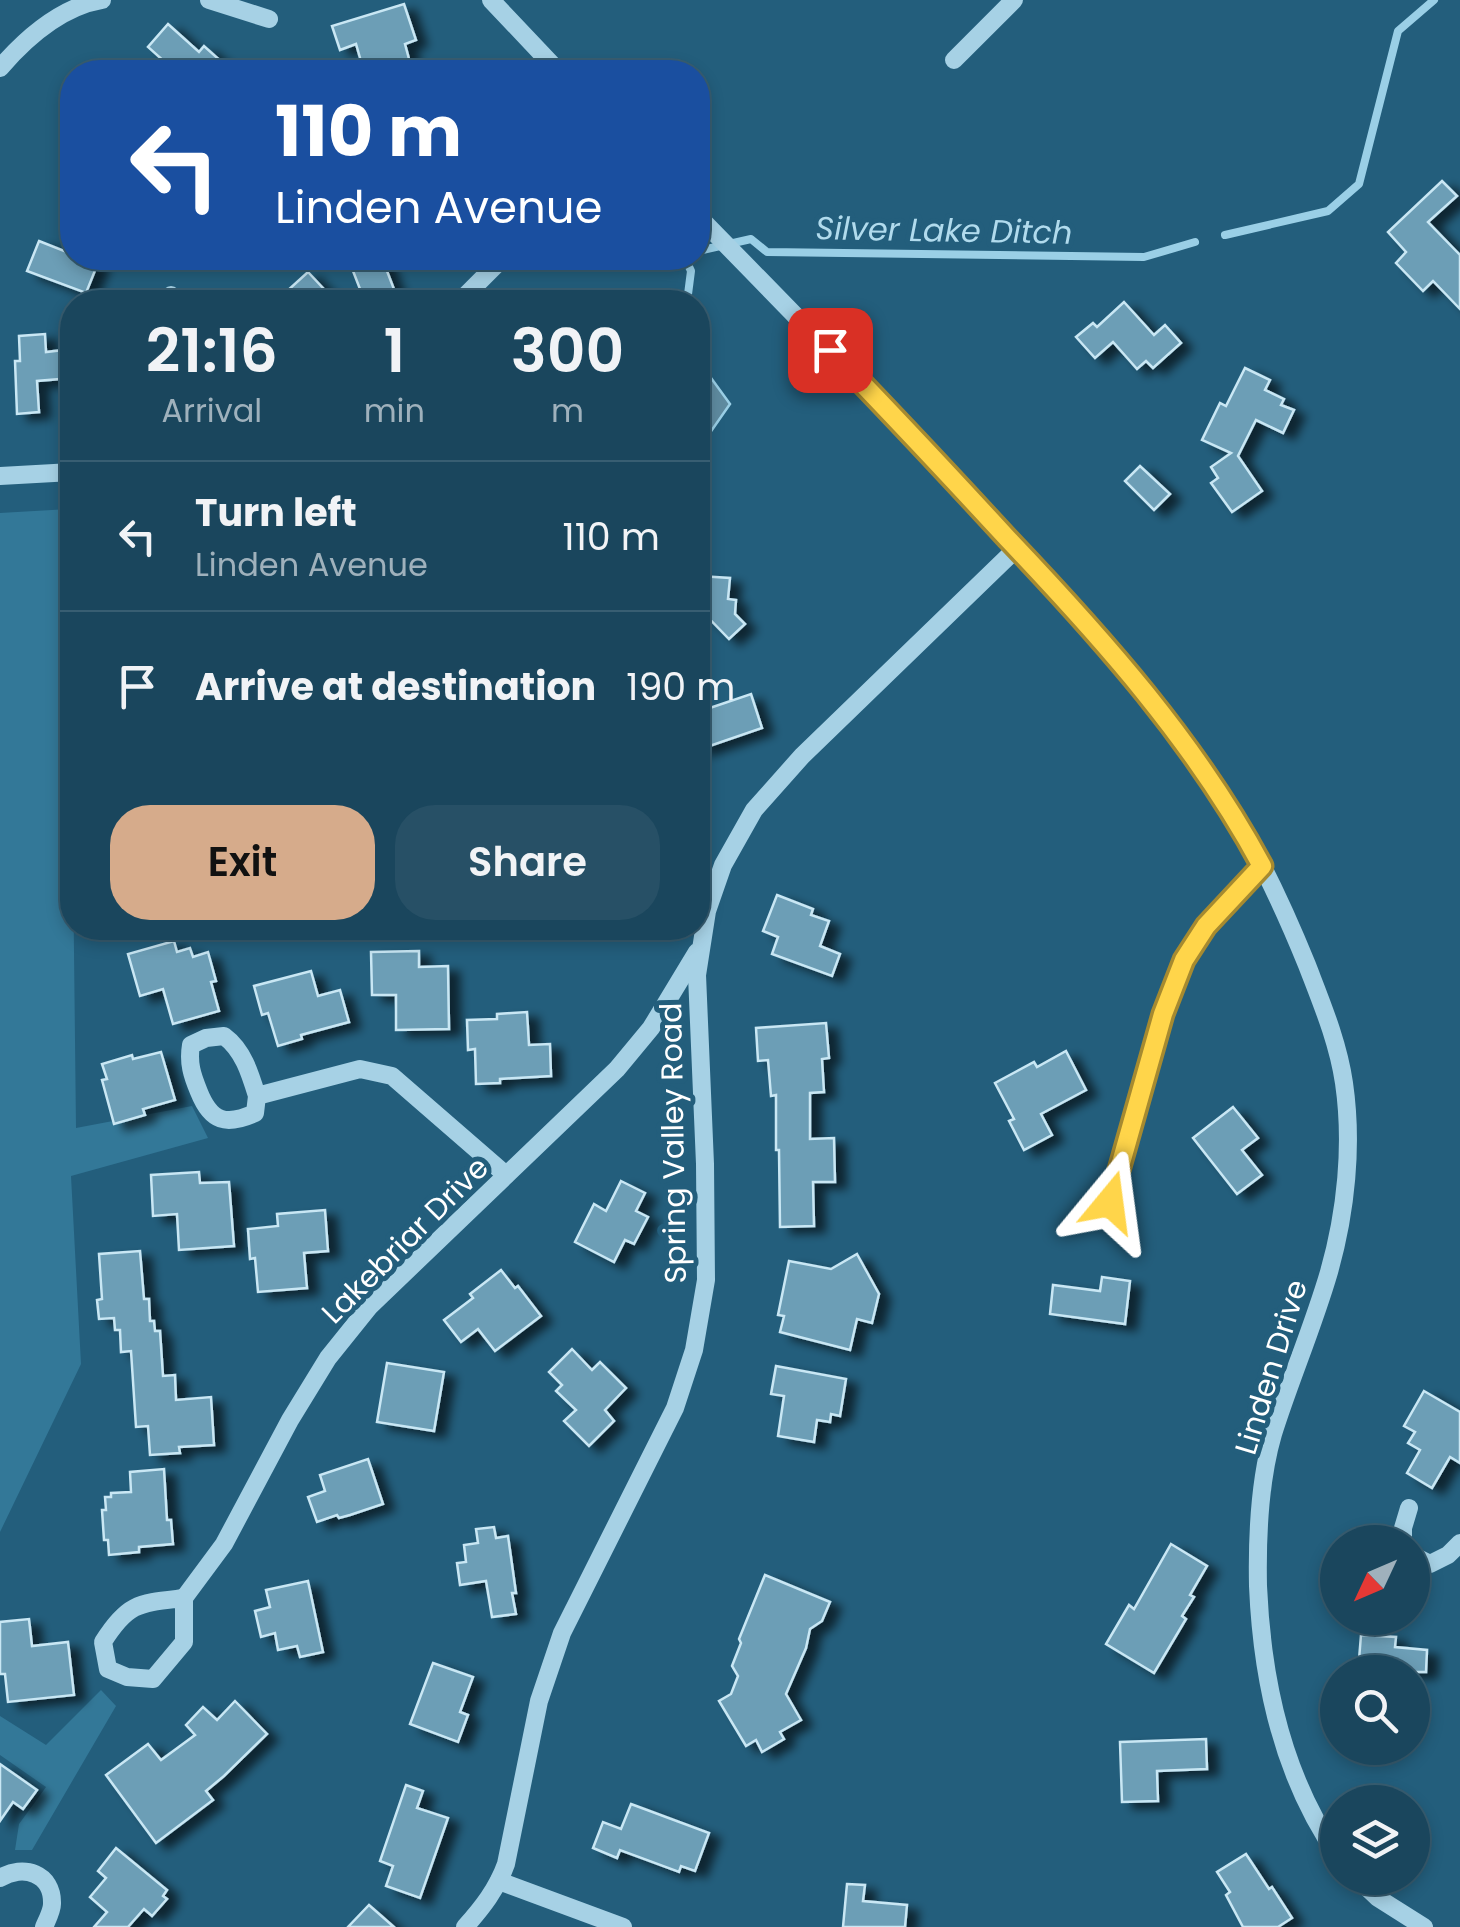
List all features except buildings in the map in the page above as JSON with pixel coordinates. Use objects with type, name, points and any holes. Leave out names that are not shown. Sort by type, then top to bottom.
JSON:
[{"type":"street","points":[[209,0],[269,18]]},
{"type":"street","points":[[491,0],[548,60]]},
{"type":"street","points":[[954,60],[1014,0]]},
{"type":"street","points":[[0,68],[20,45],[52,21],[92,1]]},
{"type":"street","name":"Linden Drive","points":[[710,228],[897,419],[1082,617],[1161,712],[1213,782],[1262,866],[1330,1024],[1342,1071],[1348,1143],[1343,1207],[1330,1268],[1272,1439],[1257,1548],[1260,1618],[1271,1704],[1288,1762],[1320,1825]]},
{"type":"street","points":[[471,290],[491,270]]},
{"type":"street","points":[[0,476],[60,473]]},
{"type":"street","name":"Spring Valley Road","points":[[710,902],[722,866],[754,810],[802,756],[1017,548]]},
{"type":"street","points":[[1110,1202],[1163,1014],[1184,960],[1206,926],[1262,866]]},
{"type":"street","name":"Spring Valley Road","points":[[464,1927],[483,1907],[506,1864],[527,1753],[562,1633],[675,1408],[694,1350],[706,1280],[697,976],[701,940]]},
{"type":"street","name":"Lakebriar Drive","points":[[184,1598],[224,1544],[328,1358],[370,1307],[628,1055],[651,1028],[700,947]]},
{"type":"street","points":[[224,1036],[236,1045],[257,1096],[255,1112],[240,1120],[222,1120],[206,1110],[188,1062],[190,1045],[224,1036]]},
{"type":"street","points":[[257,1096],[360,1069],[392,1076],[506,1176]]},
{"type":"street","points":[[1404,1525],[1409,1508]]},
{"type":"street","points":[[1430,1564],[1448,1556],[1460,1543]]},
{"type":"street","points":[[184,1598],[184,1642],[153,1678],[128,1677],[108,1669],[102,1642],[118,1616],[143,1602],[184,1598]]},
{"type":"street","points":[[0,1878],[20,1871],[34,1872],[47,1883],[52,1904],[44,1927]]},
{"type":"street","points":[[500,1881],[623,1927]]},
{"type":"street","points":[[1375,1895],[1424,1927]]},
{"type":"shaded area","points":[[710,376],[730,404],[710,433]]},
{"type":"shaded area","points":[[60,510],[60,940],[74,940],[76,1128],[192,1106],[208,1138],[71,1176],[81,1364],[0,1532],[0,513]]},
{"type":"shaded area","points":[[101,1690],[116,1706],[32,1850],[15,1850],[19,1824],[46,1787],[0,1755],[0,1716],[46,1745]]},
{"type":"waterway","name":"Silver Lake Ditch","points":[[1225,235],[1328,211],[1359,184],[1398,31],[1434,0]]},
{"type":"waterway","name":"Silver Lake Ditch","points":[[710,248],[751,239],[767,252],[1144,257],[1195,242]]},
{"type":"waterway","name":"Silver Lake Ditch","points":[[689,290],[691,270]]},
{"type":"route","points":[[830,350],[1100,638],[1213,782],[1262,866],[1206,926],[1184,960],[1163,1014],[1110,1202]]}]
